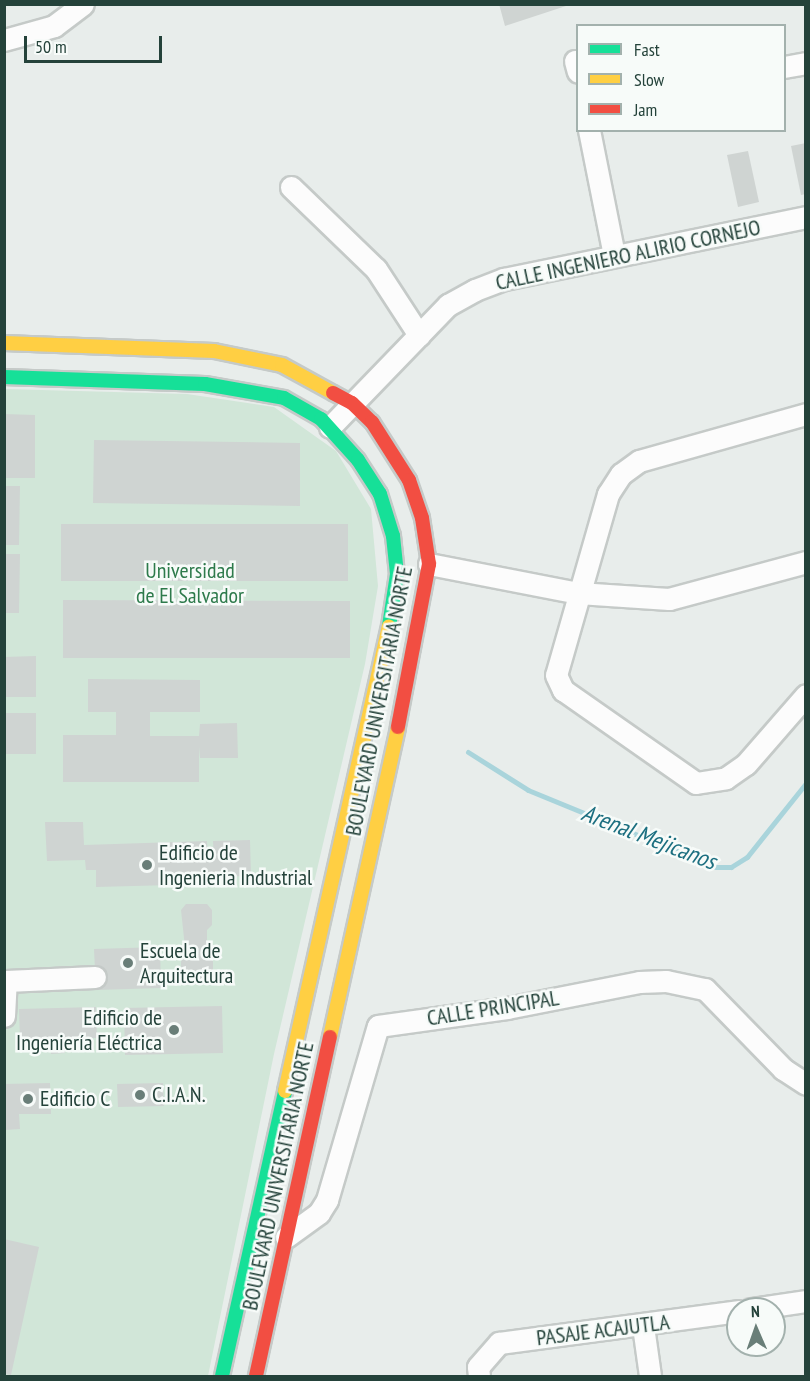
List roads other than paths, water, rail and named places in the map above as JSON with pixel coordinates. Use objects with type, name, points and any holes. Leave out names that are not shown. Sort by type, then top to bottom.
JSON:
[{"type":"main road","name":"BOULEVARD UNIVERSITARIA NORTE","points":[[4,343],[214,351],[258,358],[320,382],[352,403],[390,445],[409,480],[422,518],[429,564],[395,740],[256,1377]]},
{"type":"main road","name":"BOULEVARD UNIVERSITARIA NORTE","points":[[4,377],[246,388],[297,404],[330,427],[380,494],[393,536],[397,574],[390,620],[222,1377]]},
{"type":"street","points":[[4,40],[54,26],[83,4]]},
{"type":"street","points":[[786,67],[806,63]]},
{"type":"street","points":[[589,132],[614,255]]},
{"type":"street","points":[[291,187],[376,268],[419,335]]},
{"type":"street","name":"CALLE INGENIERO ALIRIO CORNEJO","points":[[330,427],[447,305],[475,290],[504,279],[614,255],[806,218]]},
{"type":"street","points":[[806,414],[639,461],[621,474],[608,494],[578,593],[557,681],[563,690],[696,783],[726,778],[746,764],[806,695]]},
{"type":"street","points":[[429,564],[578,593],[669,599],[806,562]]},
{"type":"street","points":[[4,1016],[6,981],[95,976]]},
{"type":"street","name":"CALLE PRINCIPAL","points":[[286,1238],[319,1213],[327,1200],[378,1026],[507,1008],[639,982],[666,981],[705,989],[783,1069],[806,1084]]},
{"type":"street","points":[[786,1304],[806,1301]]},
{"type":"street","name":"PASAJE ACAJUTLA","points":[[479,1372],[499,1343],[643,1326],[726,1313]]},
{"type":"street","points":[[643,1326],[650,1377]]},
{"type":"waterway","name":"Arenal Mejicanos","points":[[468,752],[528,790],[716,867],[731,867],[747,857],[806,783]]},
{"type":"place","name":"Edificio de Ingenieria Industrial","points":[[147,865]]},
{"type":"place","name":"Escuela de Arquitectura","points":[[128,963]]},
{"type":"place","name":"Edificio de Ingeniería Eléctrica","points":[[174,1030]]},
{"type":"place","name":"C.I.A.N.","points":[[140,1095]]},
{"type":"place","name":"Edificio C","points":[[28,1099]]},
{"type":"park label","name":"Universidad de El Salvador","points":[[190,582]]}]
